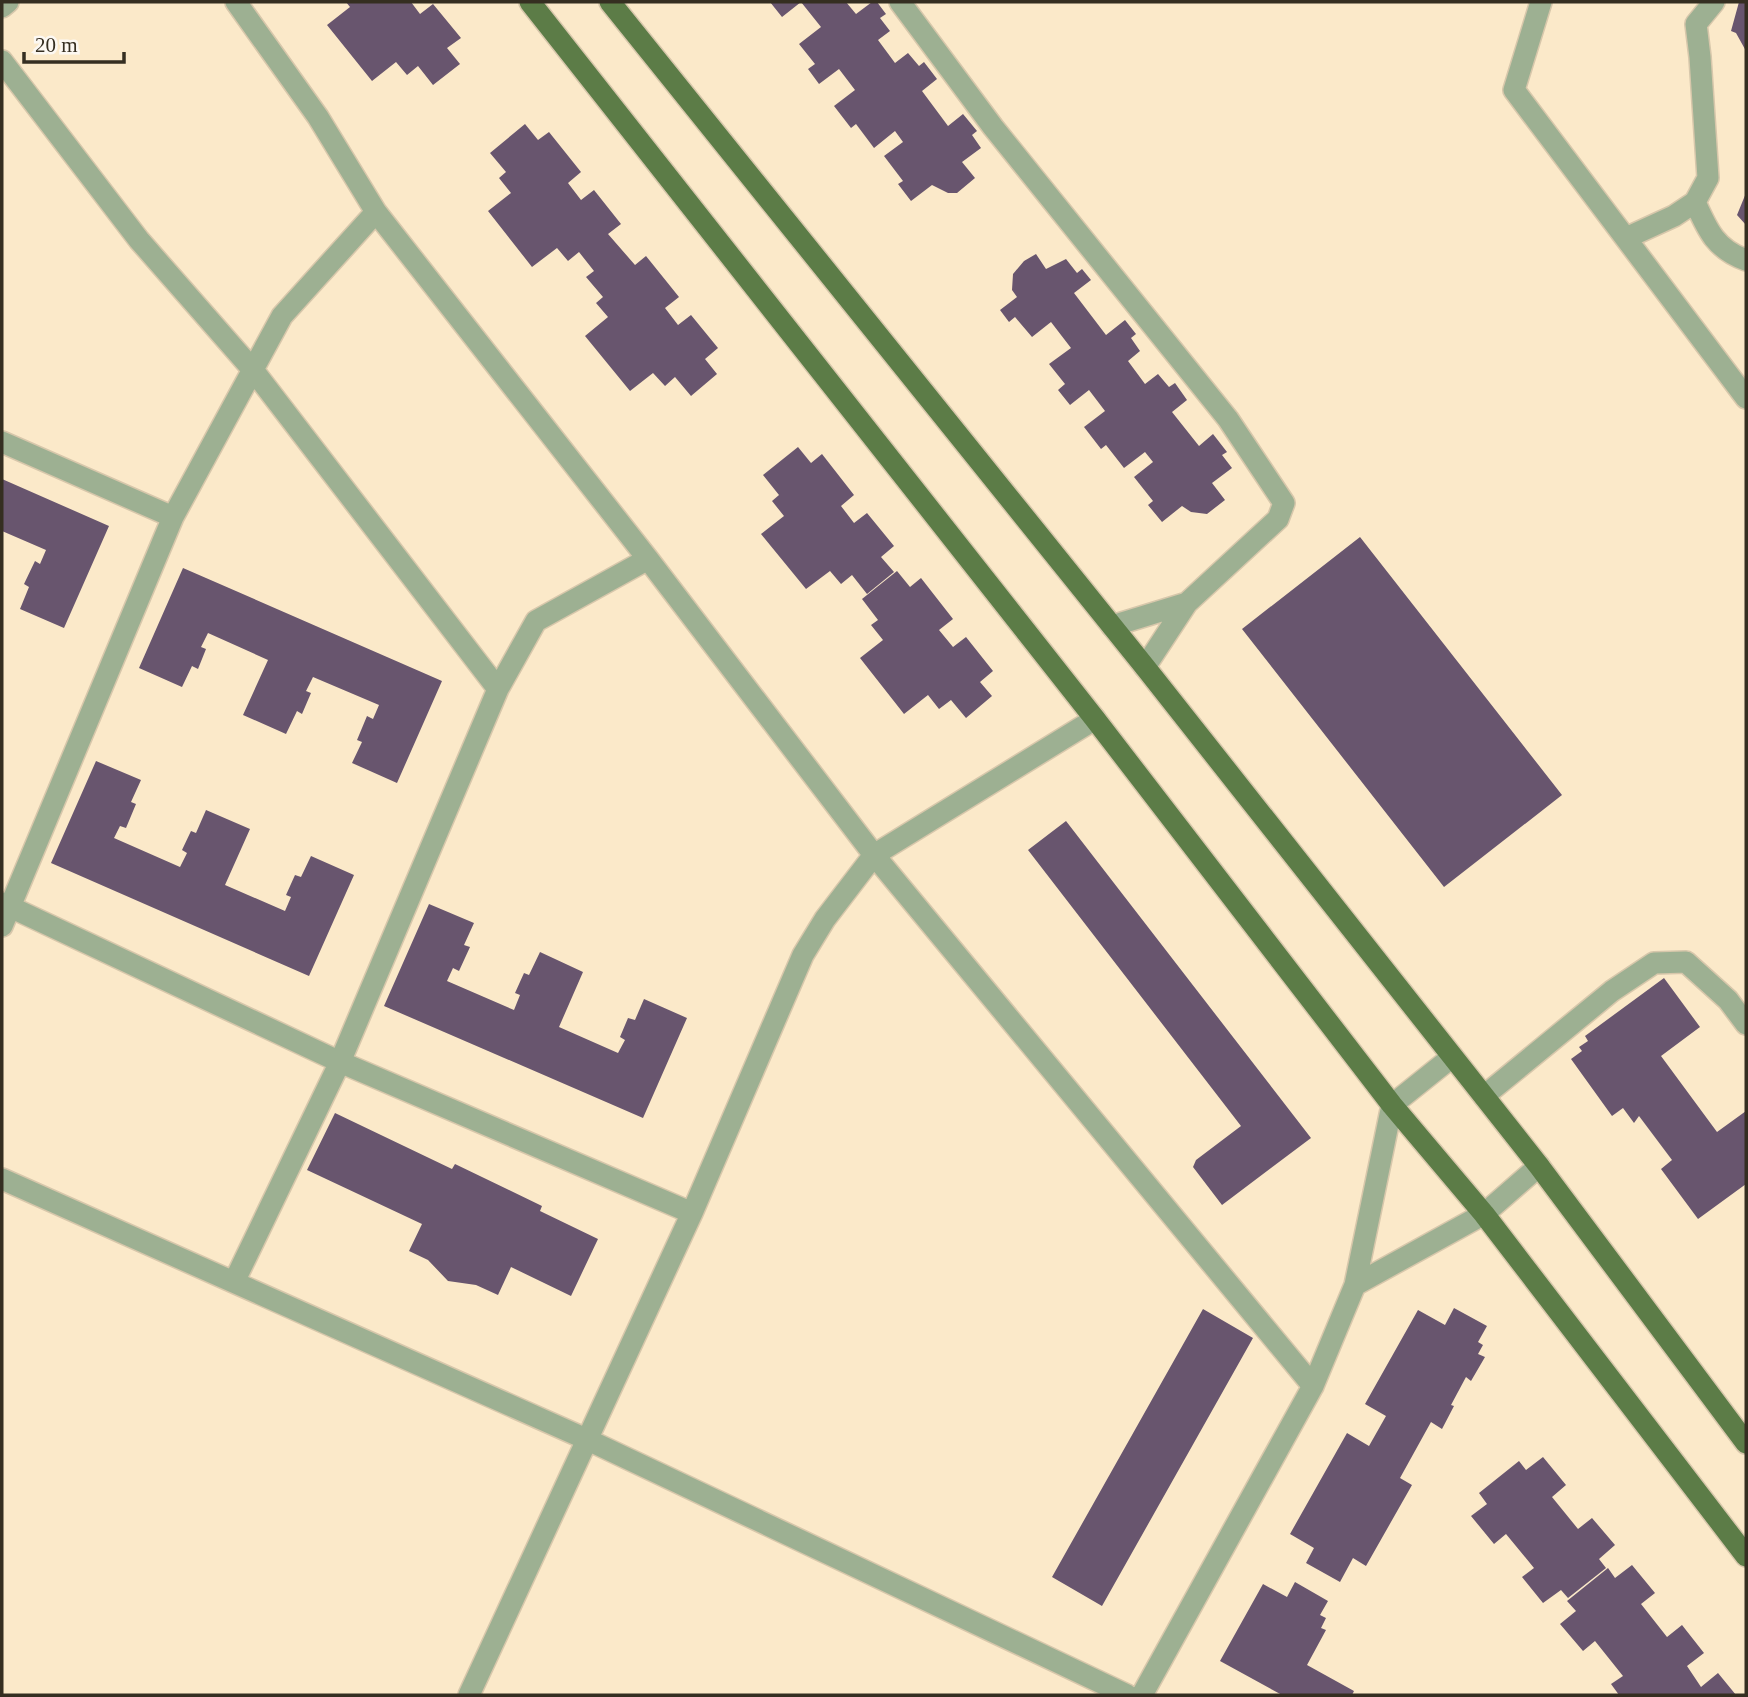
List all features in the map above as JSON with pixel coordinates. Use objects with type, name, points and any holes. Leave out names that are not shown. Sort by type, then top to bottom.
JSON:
[{"type":"main road","points":[[530,2],[1095,719],[1392,1105],[1484,1214],[1746,1556]]},
{"type":"main road","points":[[610,2],[1145,667],[1484,1096],[1746,1443]]},
{"type":"street","points":[[2,7],[8,2]]},
{"type":"street","points":[[236,2],[318,117],[376,212],[648,559],[874,855],[1313,1386]]},
{"type":"street","points":[[900,2],[993,127],[1228,419],[1284,503],[1278,519],[1187,603],[1145,667]]},
{"type":"street","points":[[1541,2],[1514,90],[1746,398]]},
{"type":"street","points":[[1626,238],[1674,216],[1695,202],[1708,178],[1696,24],[1714,2]]},
{"type":"street","points":[[2,61],[139,240],[253,370],[498,689]]},
{"type":"street","points":[[1695,202],[1710,236],[1735,256],[1746,260]]},
{"type":"street","points":[[2,926],[6,905],[173,517],[282,316],[376,212]]},
{"type":"street","points":[[2,442],[173,517]]},
{"type":"street","points":[[234,1282],[340,1062],[498,689],[536,621],[648,559]]},
{"type":"street","points":[[1112,626],[1187,603]]},
{"type":"street","points":[[469,1695],[692,1213],[803,955],[825,919],[874,855],[1095,719]]},
{"type":"street","points":[[6,905],[340,1062],[692,1213]]},
{"type":"street","points":[[1484,1096],[1612,990],[1654,963],[1686,962],[1728,1000],[1746,1024]]},
{"type":"street","points":[[1142,1695],[1313,1386],[1355,1285],[1392,1105],[1452,1057]]},
{"type":"street","points":[[1355,1285],[1484,1214],[1539,1166]]},
{"type":"street","points":[[2,1179],[586,1439],[1127,1695]]},
{"type":"building","points":[[346,2],[411,2],[420,14],[433,4],[461,38],[447,48],[460,64],[433,85],[418,66],[407,75],[396,62],[372,81],[327,25],[350,7]]},
{"type":"building","points":[[770,2],[801,2],[782,17]]},
{"type":"building","points":[[801,2],[846,2],[856,14],[872,2],[877,2],[886,14],[880,18],[890,31],[878,40],[895,63],[908,53],[919,66],[924,62],[937,79],[922,91],[948,126],[963,114],[977,131],[972,135],[981,148],[962,162],[975,178],[957,193],[948,193],[932,185],[911,201],[898,184],[903,181],[884,156],[903,142],[895,131],[874,148],[856,124],[851,128],[834,106],[855,90],[839,69],[819,84],[808,69],[815,64],[799,44],[821,27]]},
{"type":"building","points":[[1739,2],[1746,2],[1746,51],[1736,33],[1731,31]]},
{"type":"building","points":[[525,124],[538,140],[549,132],[581,172],[568,183],[581,200],[594,190],[621,224],[608,234],[635,265],[646,256],[679,297],[665,308],[678,325],[691,315],[718,348],[705,359],[717,374],[691,396],[675,377],[665,386],[653,373],[630,391],[585,336],[608,317],[596,303],[603,297],[586,277],[594,271],[579,252],[568,261],[557,248],[532,267],[488,211],[511,193],[499,178],[506,172],[490,153]]},
{"type":"building","points":[[1746,193],[1746,225],[1737,215]]},
{"type":"building","points":[[1036,254],[1046,269],[1066,259],[1077,273],[1082,269],[1091,280],[1074,293],[1106,335],[1125,320],[1136,334],[1131,338],[1140,351],[1128,361],[1145,384],[1158,374],[1169,387],[1175,383],[1187,400],[1172,412],[1199,446],[1213,434],[1227,452],[1222,455],[1232,468],[1212,483],[1225,500],[1207,514],[1191,512],[1182,506],[1162,522],[1148,505],[1153,501],[1134,477],[1153,462],[1145,452],[1124,468],[1106,445],[1101,449],[1084,427],[1105,411],[1089,390],[1070,405],[1058,390],[1065,384],[1049,364],[1071,348],[1051,322],[1032,337],[1015,317],[1009,322],[1000,310],[1017,297],[1012,290],[1013,274],[1024,261]]},
{"type":"building","points":[[798,447],[811,463],[822,454],[854,495],[841,506],[854,523],[867,513],[894,546],[881,557],[894,572],[867,594],[852,575],[841,584],[830,571],[806,589],[761,534],[784,516],[772,501],[779,495],[763,475]]},
{"type":"building","points":[[2,479],[109,526],[64,628],[20,609],[29,587],[24,584],[35,561],[40,564],[46,550],[2,531]]},
{"type":"building","points":[[1360,537],[1562,795],[1444,887],[1242,629]]},
{"type":"building","points":[[183,568],[442,681],[397,783],[352,763],[362,742],[357,740],[367,716],[373,719],[379,705],[313,677],[306,691],[311,693],[302,714],[297,711],[286,734],[243,715],[268,660],[208,633],[201,647],[206,649],[198,669],[192,666],[182,687],[139,668]]},
{"type":"building","points":[[897,571],[910,587],[921,578],[953,619],[939,630],[953,647],[966,637],[993,671],[980,682],[992,696],[966,718],[951,700],[939,709],[928,695],[904,714],[860,658],[883,640],[871,625],[878,620],[862,599]]},
{"type":"building","points":[[96,761],[141,780],[131,802],[136,804],[126,828],[120,826],[114,838],[180,867],[187,853],[182,850],[191,831],[196,833],[206,810],[250,829],[225,885],[285,911],[291,897],[286,895],[295,875],[301,877],[311,856],[354,875],[309,976],[51,863]]},
{"type":"building","points":[[1066,821],[1311,1138],[1222,1205],[1193,1167],[1196,1160],[1241,1126],[1028,850]]},
{"type":"building","points":[[429,904],[474,923],[464,945],[470,947],[459,971],[453,968],[447,981],[514,1010],[520,995],[515,993],[524,973],[529,975],[540,952],[583,972],[559,1027],[618,1053],[625,1040],[620,1037],[628,1018],[635,1020],[644,999],[687,1018],[643,1118],[384,1006]]},
{"type":"building","points":[[1664,978],[1700,1027],[1661,1056],[1717,1132],[1746,1111],[1746,1184],[1698,1219],[1661,1169],[1672,1160],[1639,1116],[1634,1123],[1623,1108],[1612,1116],[1571,1059],[1582,1051],[1579,1047],[1588,1041],[1585,1036]]},
{"type":"building","points":[[335,1113],[452,1169],[455,1164],[542,1206],[540,1211],[598,1239],[571,1296],[511,1267],[498,1295],[476,1285],[448,1281],[428,1260],[409,1251],[422,1224],[307,1170]]},
{"type":"building","points":[[1454,1308],[1487,1326],[1478,1342],[1483,1345],[1478,1354],[1485,1357],[1471,1381],[1466,1377],[1442,1429],[1431,1422],[1400,1478],[1412,1485],[1366,1566],[1353,1558],[1340,1582],[1306,1563],[1314,1548],[1290,1534],[1347,1433],[1369,1446],[1386,1416],[1365,1404],[1418,1310],[1445,1325]]},
{"type":"building","points":[[1203,1309],[1253,1338],[1102,1606],[1052,1577]]},
{"type":"building","points":[[1543,1457],[1566,1485],[1552,1497],[1578,1529],[1592,1518],[1615,1545],[1599,1559],[1606,1568],[1568,1598],[1561,1590],[1543,1603],[1522,1577],[1534,1568],[1506,1534],[1494,1544],[1471,1516],[1487,1504],[1479,1493],[1519,1461],[1526,1470]]},
{"type":"building","points":[[1632,1565],[1655,1593],[1641,1604],[1667,1637],[1682,1625],[1704,1653],[1687,1666],[1701,1687],[1718,1673],[1736,1695],[1619,1695],[1611,1684],[1623,1676],[1595,1641],[1583,1651],[1560,1624],[1576,1611],[1567,1601],[1608,1568],[1615,1578]]},
{"type":"building","points":[[1295,1582],[1328,1601],[1320,1615],[1326,1618],[1321,1628],[1326,1630],[1307,1665],[1354,1691],[1352,1695],[1282,1695],[1220,1661],[1263,1584],[1287,1597]]}]
